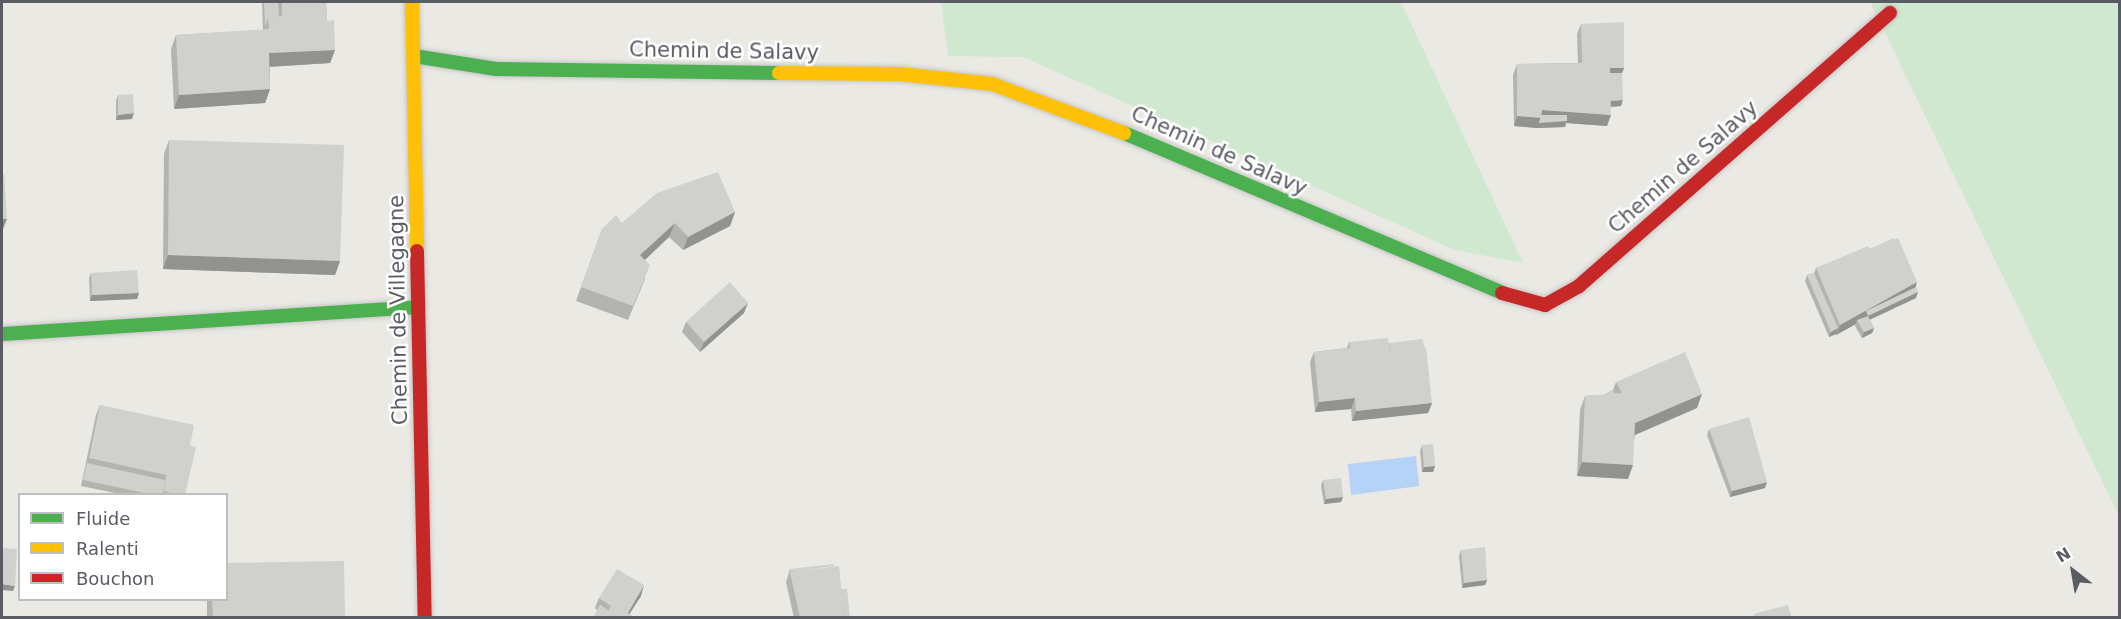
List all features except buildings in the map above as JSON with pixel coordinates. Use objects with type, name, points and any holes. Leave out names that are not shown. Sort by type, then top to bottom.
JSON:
[{"type":"street","name":"Chemin de Villegagne","points":[[412,2],[425,618]]},
{"type":"street","name":"Chemin de Salavy","points":[[414,56],[496,69],[900,74],[992,84],[1069,108],[1257,193],[1532,305],[1545,305],[1580,286],[1890,13]]},
{"type":"street","points":[[2,334],[418,307]]},
{"type":"green space","points":[[941,2],[1401,2],[1523,263],[1455,250],[1023,57],[948,56]]},
{"type":"green space","points":[[1870,2],[2119,2],[2119,516]]},
{"type":"water","points":[[1416,456],[1419,486],[1351,495],[1348,464]]},
{"type":"traffic: fast","points":[[414,56],[496,69],[779,73]]},
{"type":"traffic: fast","points":[[1124,133],[1502,293]]},
{"type":"traffic: fast","points":[[2,334],[418,307]]},
{"type":"traffic: slow","points":[[412,2],[417,251]]},
{"type":"traffic: slow","points":[[779,73],[900,74],[992,84],[1124,133]]},
{"type":"traffic: jam","points":[[1502,293],[1545,305],[1579,286],[1890,13]]},
{"type":"traffic: jam","points":[[417,251],[425,618]]}]
